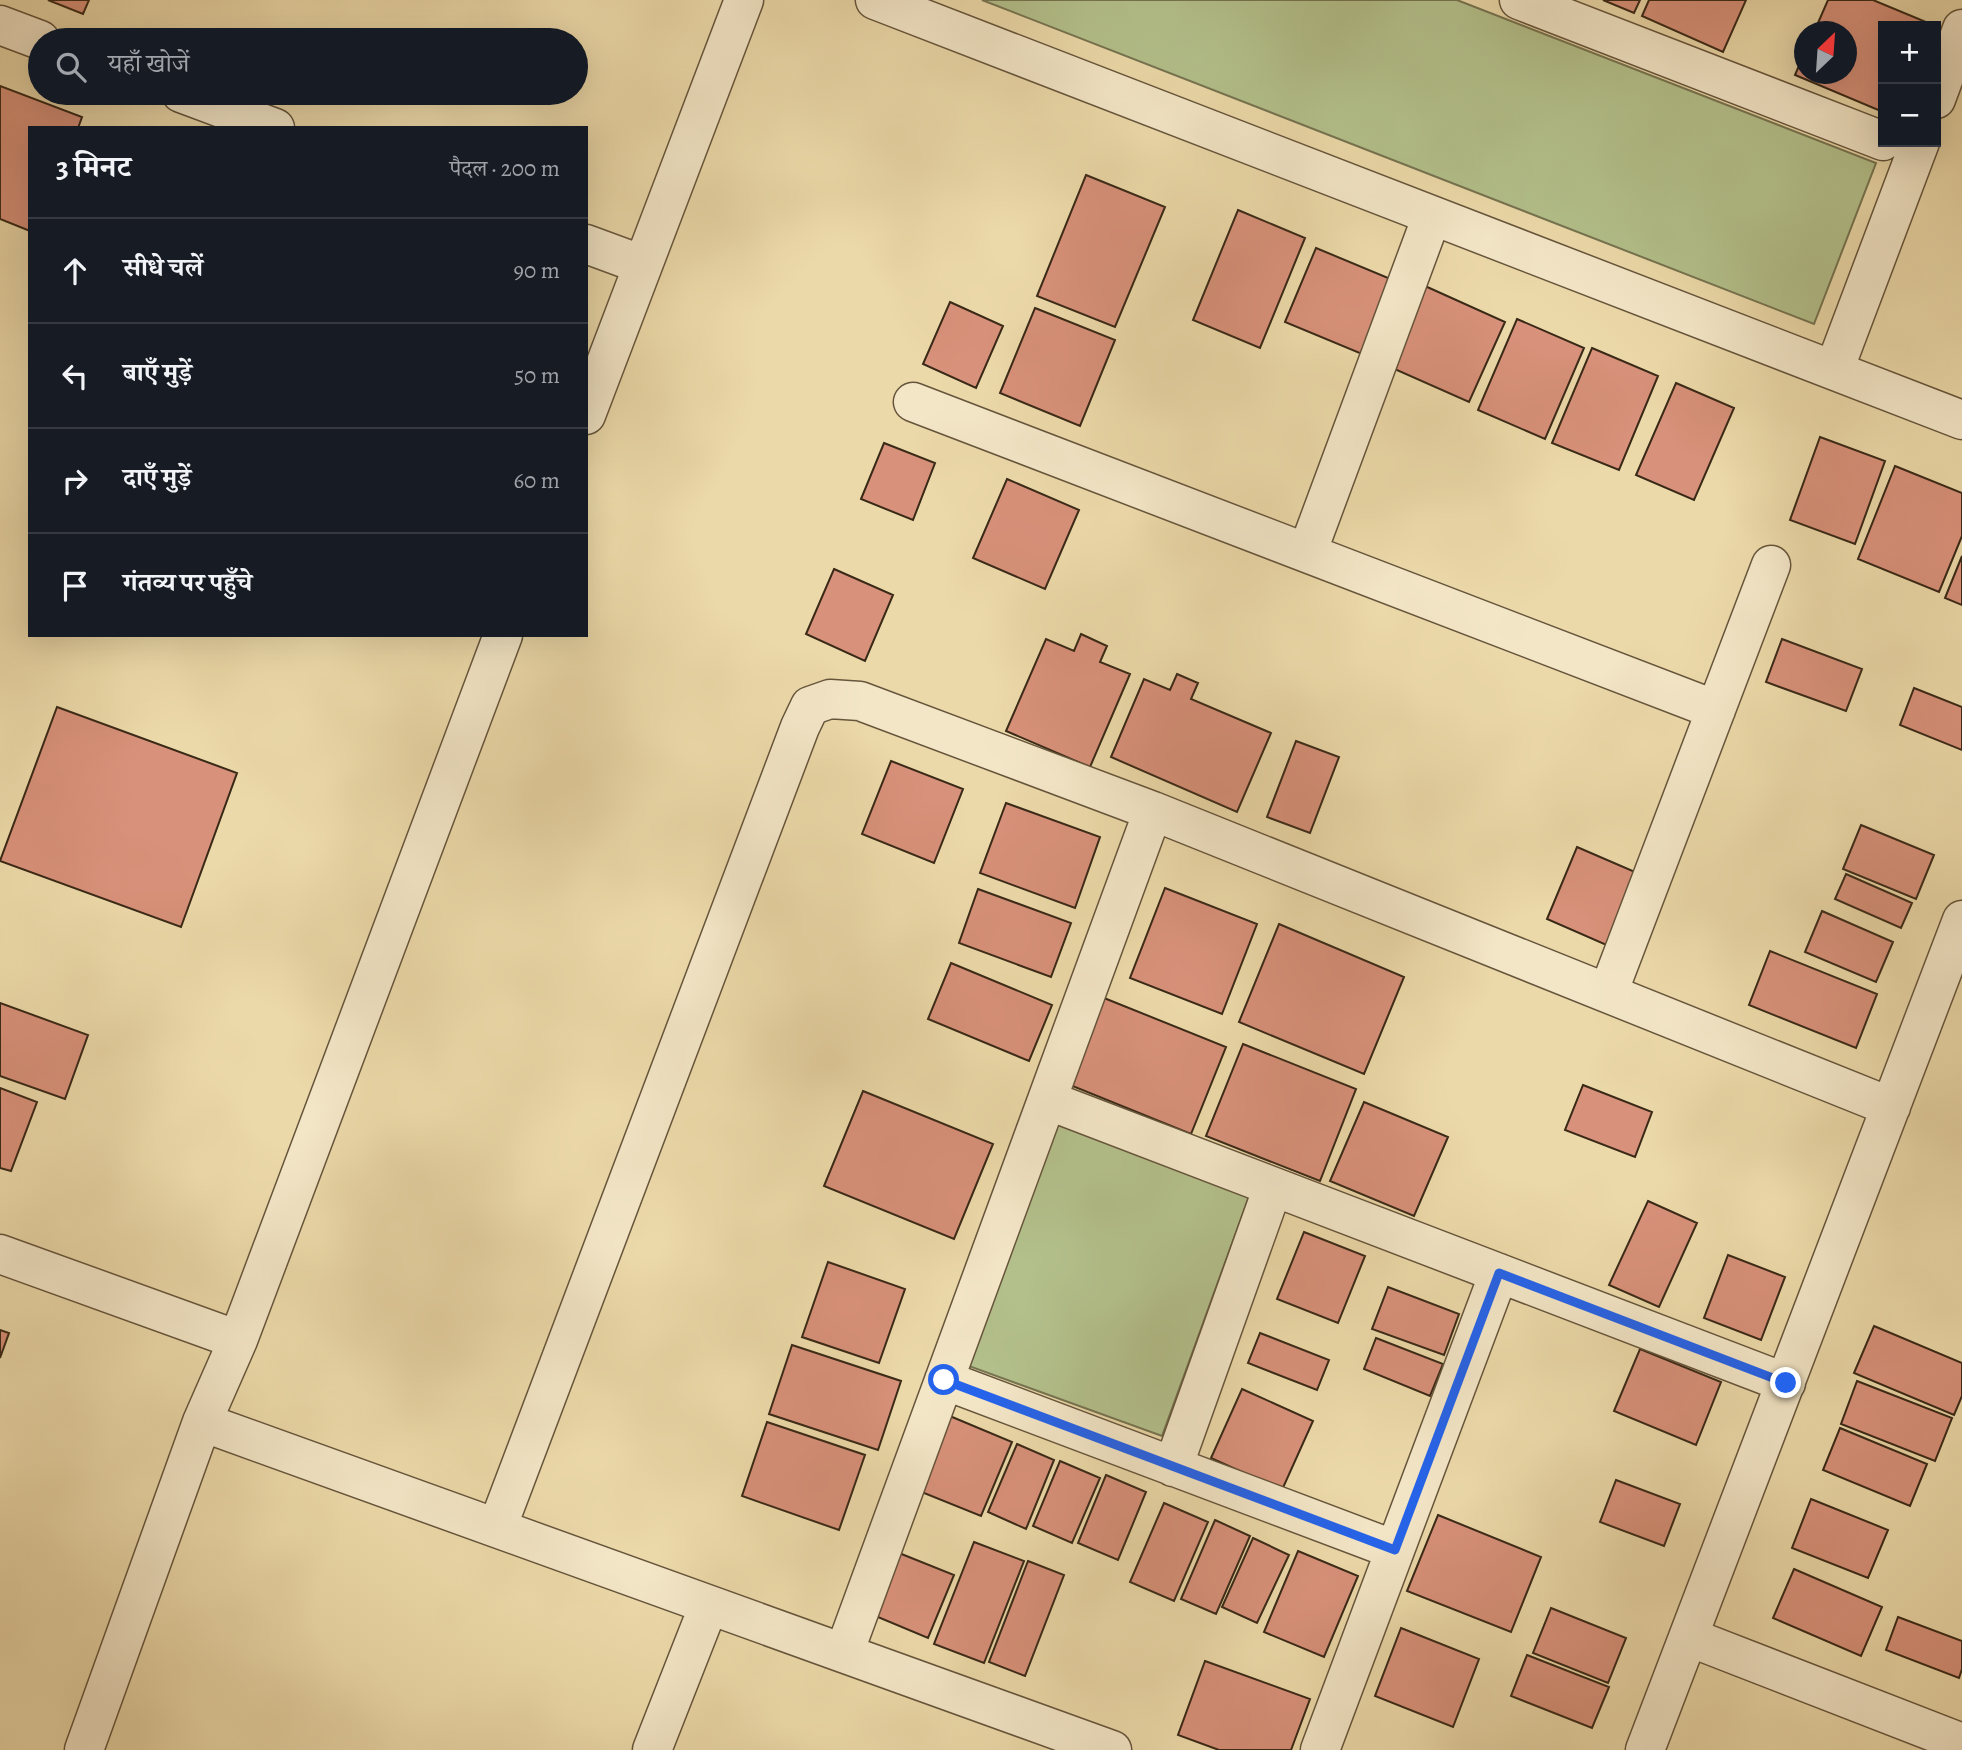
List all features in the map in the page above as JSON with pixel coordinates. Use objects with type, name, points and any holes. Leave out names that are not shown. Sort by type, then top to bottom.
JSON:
[{"type":"street","points":[[588,410],[744,0]]},
{"type":"street","points":[[875,0],[1962,420]]},
{"type":"street","points":[[1519,0],[1878,136]]},
{"type":"street","points":[[0,25],[28,36]]},
{"type":"street","points":[[1941,86],[1962,29]]},
{"type":"street","points":[[213,105],[270,126]]},
{"type":"street","points":[[1834,370],[1900,147]]},
{"type":"street","points":[[1307,553],[1432,216]]},
{"type":"street","points":[[588,245],[643,265]]},
{"type":"street","points":[[912,402],[1716,710]]},
{"type":"street","points":[[1608,993],[1771,565]]},
{"type":"street","points":[[84,1750],[202,1422],[238,1340],[502,637]]},
{"type":"street","points":[[497,1528],[791,749],[810,706],[830,699],[860,701],[1153,811],[1891,1107]]},
{"type":"street","points":[[844,1653],[1153,811]]},
{"type":"street","points":[[1645,1750],[1962,920]]},
{"type":"street","points":[[1047,1100],[1786,1383]]},
{"type":"street","points":[[1172,1466],[1273,1187]]},
{"type":"street","points":[[0,1254],[238,1340]]},
{"type":"street","points":[[1320,1750],[1499,1273]]},
{"type":"street","points":[[944,1380],[1395,1550]]},
{"type":"street","points":[[202,1422],[1112,1750]]},
{"type":"street","points":[[652,1750],[709,1605]]},
{"type":"street","points":[[1689,1637],[1943,1742]]},
{"type":"green space","points":[[982,0],[1457,0],[1876,163],[1814,324]]},
{"type":"green space","points":[[1054,1123],[1250,1194],[1162,1436],[966,1365]]},
{"type":"building","points":[[48,0],[89,0],[83,14]]},
{"type":"building","points":[[1603,0],[1640,0],[1634,13]]},
{"type":"building","points":[[1649,0],[1746,0],[1723,52],[1642,16]]},
{"type":"building","points":[[1828,0],[1873,0],[1924,21],[1878,21],[1878,110],[1816,84],[1857,84],[1857,21],[1819,21]]},
{"type":"building","points":[[0,86],[28,97],[28,105],[50,105],[82,117],[79,126],[28,126],[28,230],[0,219]]},
{"type":"building","points":[[1086,175],[1165,207],[1115,327],[1037,296]]},
{"type":"building","points":[[1238,210],[1305,238],[1260,348],[1193,320]]},
{"type":"building","points":[[1316,248],[1393,280],[1362,354],[1285,322]]},
{"type":"building","points":[[1425,286],[1505,322],[1469,402],[1390,367]]},
{"type":"building","points":[[950,302],[1003,326],[976,388],[923,364]]},
{"type":"building","points":[[1035,308],[1115,340],[1080,426],[1000,393]]},
{"type":"building","points":[[1517,319],[1584,348],[1545,439],[1478,410]]},
{"type":"building","points":[[1592,348],[1658,376],[1619,470],[1552,443]]},
{"type":"building","points":[[1676,383],[1734,408],[1694,500],[1636,475]]},
{"type":"building","points":[[1820,437],[1885,461],[1855,544],[1790,520]]},
{"type":"building","points":[[884,443],[935,463],[913,520],[861,499]]},
{"type":"building","points":[[1895,466],[1962,493],[1962,536],[1939,592],[1858,559]]},
{"type":"building","points":[[1007,479],[1079,510],[1045,589],[973,558]]},
{"type":"building","points":[[1962,556],[1962,605],[1945,598]]},
{"type":"building","points":[[834,569],[893,595],[865,661],[806,634]]},
{"type":"building","points":[[1081,634],[1107,646],[1100,662],[1130,674],[1090,767],[1006,731],[1046,639],[1074,651]]},
{"type":"building","points":[[1782,639],[1862,669],[1846,711],[1766,682]]},
{"type":"building","points":[[1177,674],[1198,683],[1191,699],[1271,733],[1237,812],[1111,757],[1144,679],[1170,690]]},
{"type":"building","points":[[1914,688],[1962,707],[1962,750],[1900,725]]},
{"type":"building","points":[[57,707],[237,773],[181,927],[0,861]]},
{"type":"building","points":[[1296,741],[1339,757],[1310,833],[1267,817]]},
{"type":"building","points":[[891,761],[963,789],[934,863],[862,834]]},
{"type":"building","points":[[1006,803],[1100,837],[1075,908],[980,873]]},
{"type":"building","points":[[1861,825],[1934,855],[1916,899],[1843,869]]},
{"type":"building","points":[[1577,847],[1642,875],[1611,947],[1547,919]]},
{"type":"building","points":[[1846,874],[1912,903],[1901,928],[1835,899]]},
{"type":"building","points":[[1165,888],[1257,924],[1222,1014],[1130,978]]},
{"type":"building","points":[[978,889],[1071,923],[1051,977],[959,943]]},
{"type":"building","points":[[1822,911],[1893,942],[1876,982],[1805,952]]},
{"type":"building","points":[[1279,924],[1404,977],[1364,1074],[1239,1022]]},
{"type":"building","points":[[1770,951],[1877,994],[1856,1048],[1749,1005]]},
{"type":"building","points":[[951,963],[1052,1005],[1029,1061],[928,1019]]},
{"type":"building","points":[[1104,998],[1226,1047],[1191,1134],[1070,1085]]},
{"type":"building","points":[[0,1003],[88,1035],[65,1099],[0,1076]]},
{"type":"building","points":[[1243,1044],[1356,1089],[1320,1181],[1206,1136]]},
{"type":"building","points":[[1583,1085],[1652,1112],[1635,1157],[1565,1130]]},
{"type":"building","points":[[0,1088],[37,1102],[11,1171],[0,1168]]},
{"type":"building","points":[[863,1091],[993,1144],[954,1239],[824,1186]]},
{"type":"building","points":[[1364,1102],[1448,1137],[1414,1216],[1330,1181]]},
{"type":"building","points":[[1648,1201],[1697,1223],[1659,1307],[1609,1285]]},
{"type":"building","points":[[1304,1232],[1365,1256],[1338,1323],[1277,1299]]},
{"type":"building","points":[[1728,1255],[1785,1277],[1761,1340],[1704,1318]]},
{"type":"building","points":[[828,1262],[905,1289],[879,1363],[802,1337]]},
{"type":"building","points":[[1388,1287],[1459,1314],[1444,1355],[1372,1329]]},
{"type":"building","points":[[1874,1326],[1962,1363],[1962,1396],[1954,1415],[1854,1373]]},
{"type":"building","points":[[0,1330],[9,1333],[0,1358]]},
{"type":"building","points":[[1260,1333],[1329,1360],[1317,1390],[1248,1363]]},
{"type":"building","points":[[1376,1338],[1443,1364],[1430,1396],[1364,1369]]},
{"type":"building","points":[[792,1345],[901,1381],[878,1450],[769,1414]]},
{"type":"building","points":[[1640,1349],[1721,1382],[1696,1445],[1614,1411]]},
{"type":"building","points":[[1857,1381],[1952,1418],[1935,1461],[1841,1424]]},
{"type":"building","points":[[1242,1389],[1313,1421],[1282,1490],[1211,1458]]},
{"type":"building","points":[[945,1414],[1012,1442],[981,1516],[914,1489]]},
{"type":"building","points":[[767,1422],[865,1455],[839,1530],[742,1496]]},
{"type":"building","points":[[1840,1428],[1927,1464],[1910,1506],[1823,1470]]},
{"type":"building","points":[[1017,1444],[1054,1460],[1026,1529],[988,1512]]},
{"type":"building","points":[[1060,1461],[1100,1478],[1072,1543],[1033,1526]]},
{"type":"building","points":[[1106,1475],[1146,1492],[1118,1560],[1078,1543]]},
{"type":"building","points":[[1616,1480],[1680,1504],[1664,1546],[1600,1522]]},
{"type":"building","points":[[1811,1499],[1888,1530],[1868,1578],[1792,1548]]},
{"type":"building","points":[[1164,1503],[1208,1522],[1174,1601],[1130,1582]]},
{"type":"building","points":[[1438,1515],[1541,1557],[1511,1632],[1407,1591]]},
{"type":"building","points":[[1215,1520],[1250,1536],[1216,1614],[1181,1599]]},
{"type":"building","points":[[1253,1538],[1289,1555],[1257,1623],[1222,1607]]},
{"type":"building","points":[[974,1542],[1024,1561],[984,1663],[934,1644]]},
{"type":"building","points":[[1298,1551],[1358,1576],[1324,1657],[1264,1632]]},
{"type":"building","points":[[899,1553],[954,1575],[928,1638],[873,1615]]},
{"type":"building","points":[[1028,1561],[1064,1575],[1025,1676],[989,1662]]},
{"type":"building","points":[[1794,1569],[1882,1607],[1861,1656],[1773,1618]]},
{"type":"building","points":[[1551,1608],[1626,1638],[1608,1683],[1533,1653]]},
{"type":"building","points":[[1898,1617],[1962,1641],[1962,1669],[1959,1678],[1886,1650]]},
{"type":"building","points":[[1401,1628],[1479,1659],[1453,1727],[1375,1696]]},
{"type":"building","points":[[1527,1655],[1609,1687],[1592,1728],[1511,1696]]},
{"type":"building","points":[[1205,1661],[1310,1699],[1291,1750],[1219,1750],[1178,1735]]},
{"type":"route","points":[[944,1380],[1395,1550],[1499,1273],[1786,1383]]}]
